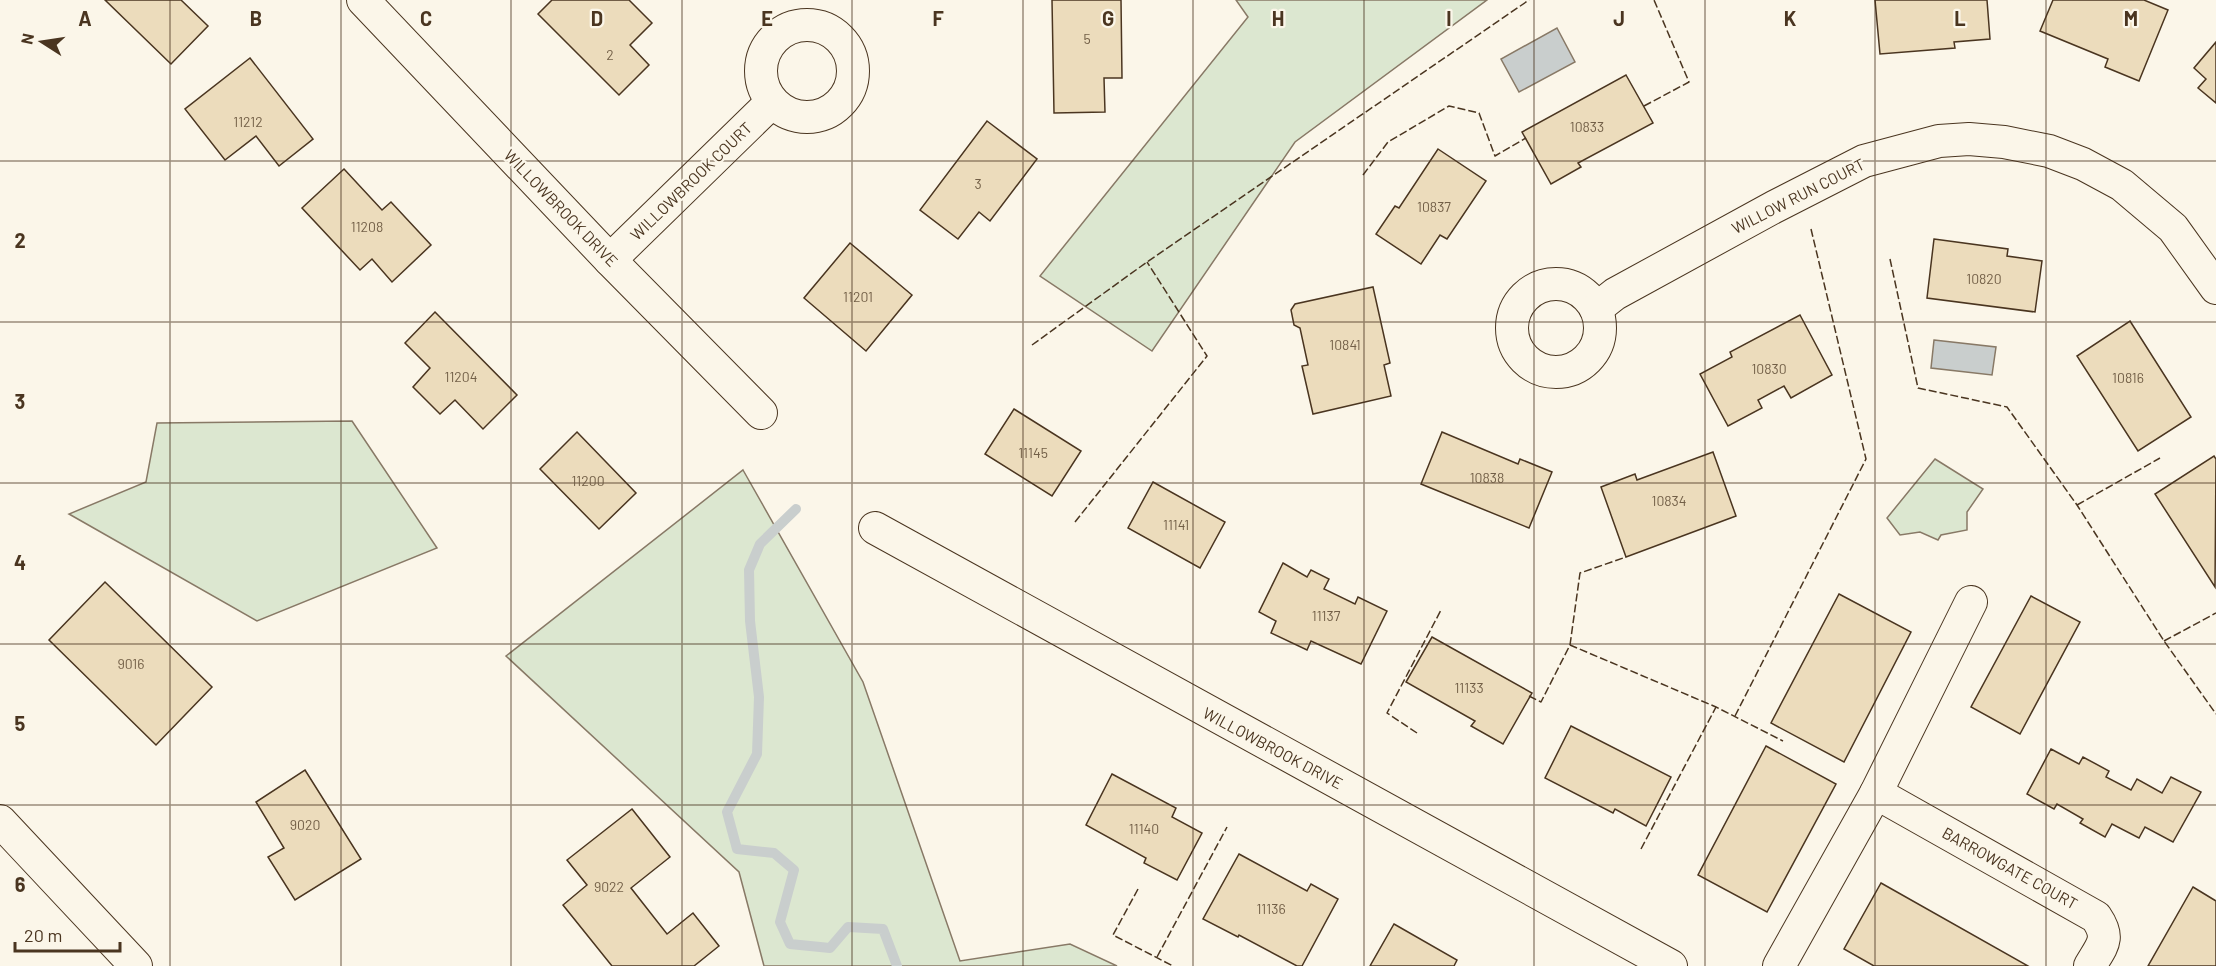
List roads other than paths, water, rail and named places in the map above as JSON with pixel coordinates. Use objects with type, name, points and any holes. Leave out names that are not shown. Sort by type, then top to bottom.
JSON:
[{"type":"street","name":"WILLOWBROOK DRIVE","points":[[363,0],[610,260],[761,413]]},
{"type":"street","name":"WILLOWBROOK COURT","points":[[610,260],[772,102]]},
{"type":"street","name":"WILLOW RUN COURT","points":[[1596,309],[1615,294],[1864,161],[1939,141],[1969,139],[2004,142],[2049,151],[2084,164],[2122,185],[2173,228],[2216,288]]},
{"type":"street","name":"WILLOWBROOK DRIVE","points":[[875,528],[1671,966]]},
{"type":"street","points":[[1779,966],[1876,793],[1971,602]]},
{"type":"street","name":"BARROWGATE COURT","points":[[1876,793],[2096,917],[2104,928],[2103,942],[2090,966]]},
{"type":"street","points":[[0,821],[136,966]]},
{"type":"waterway","points":[[796,509],[760,544],[749,570],[750,621],[759,697],[757,754],[727,812],[737,849],[774,853],[794,870],[780,922],[790,944],[830,948],[848,927],[883,929],[897,966]]}]
